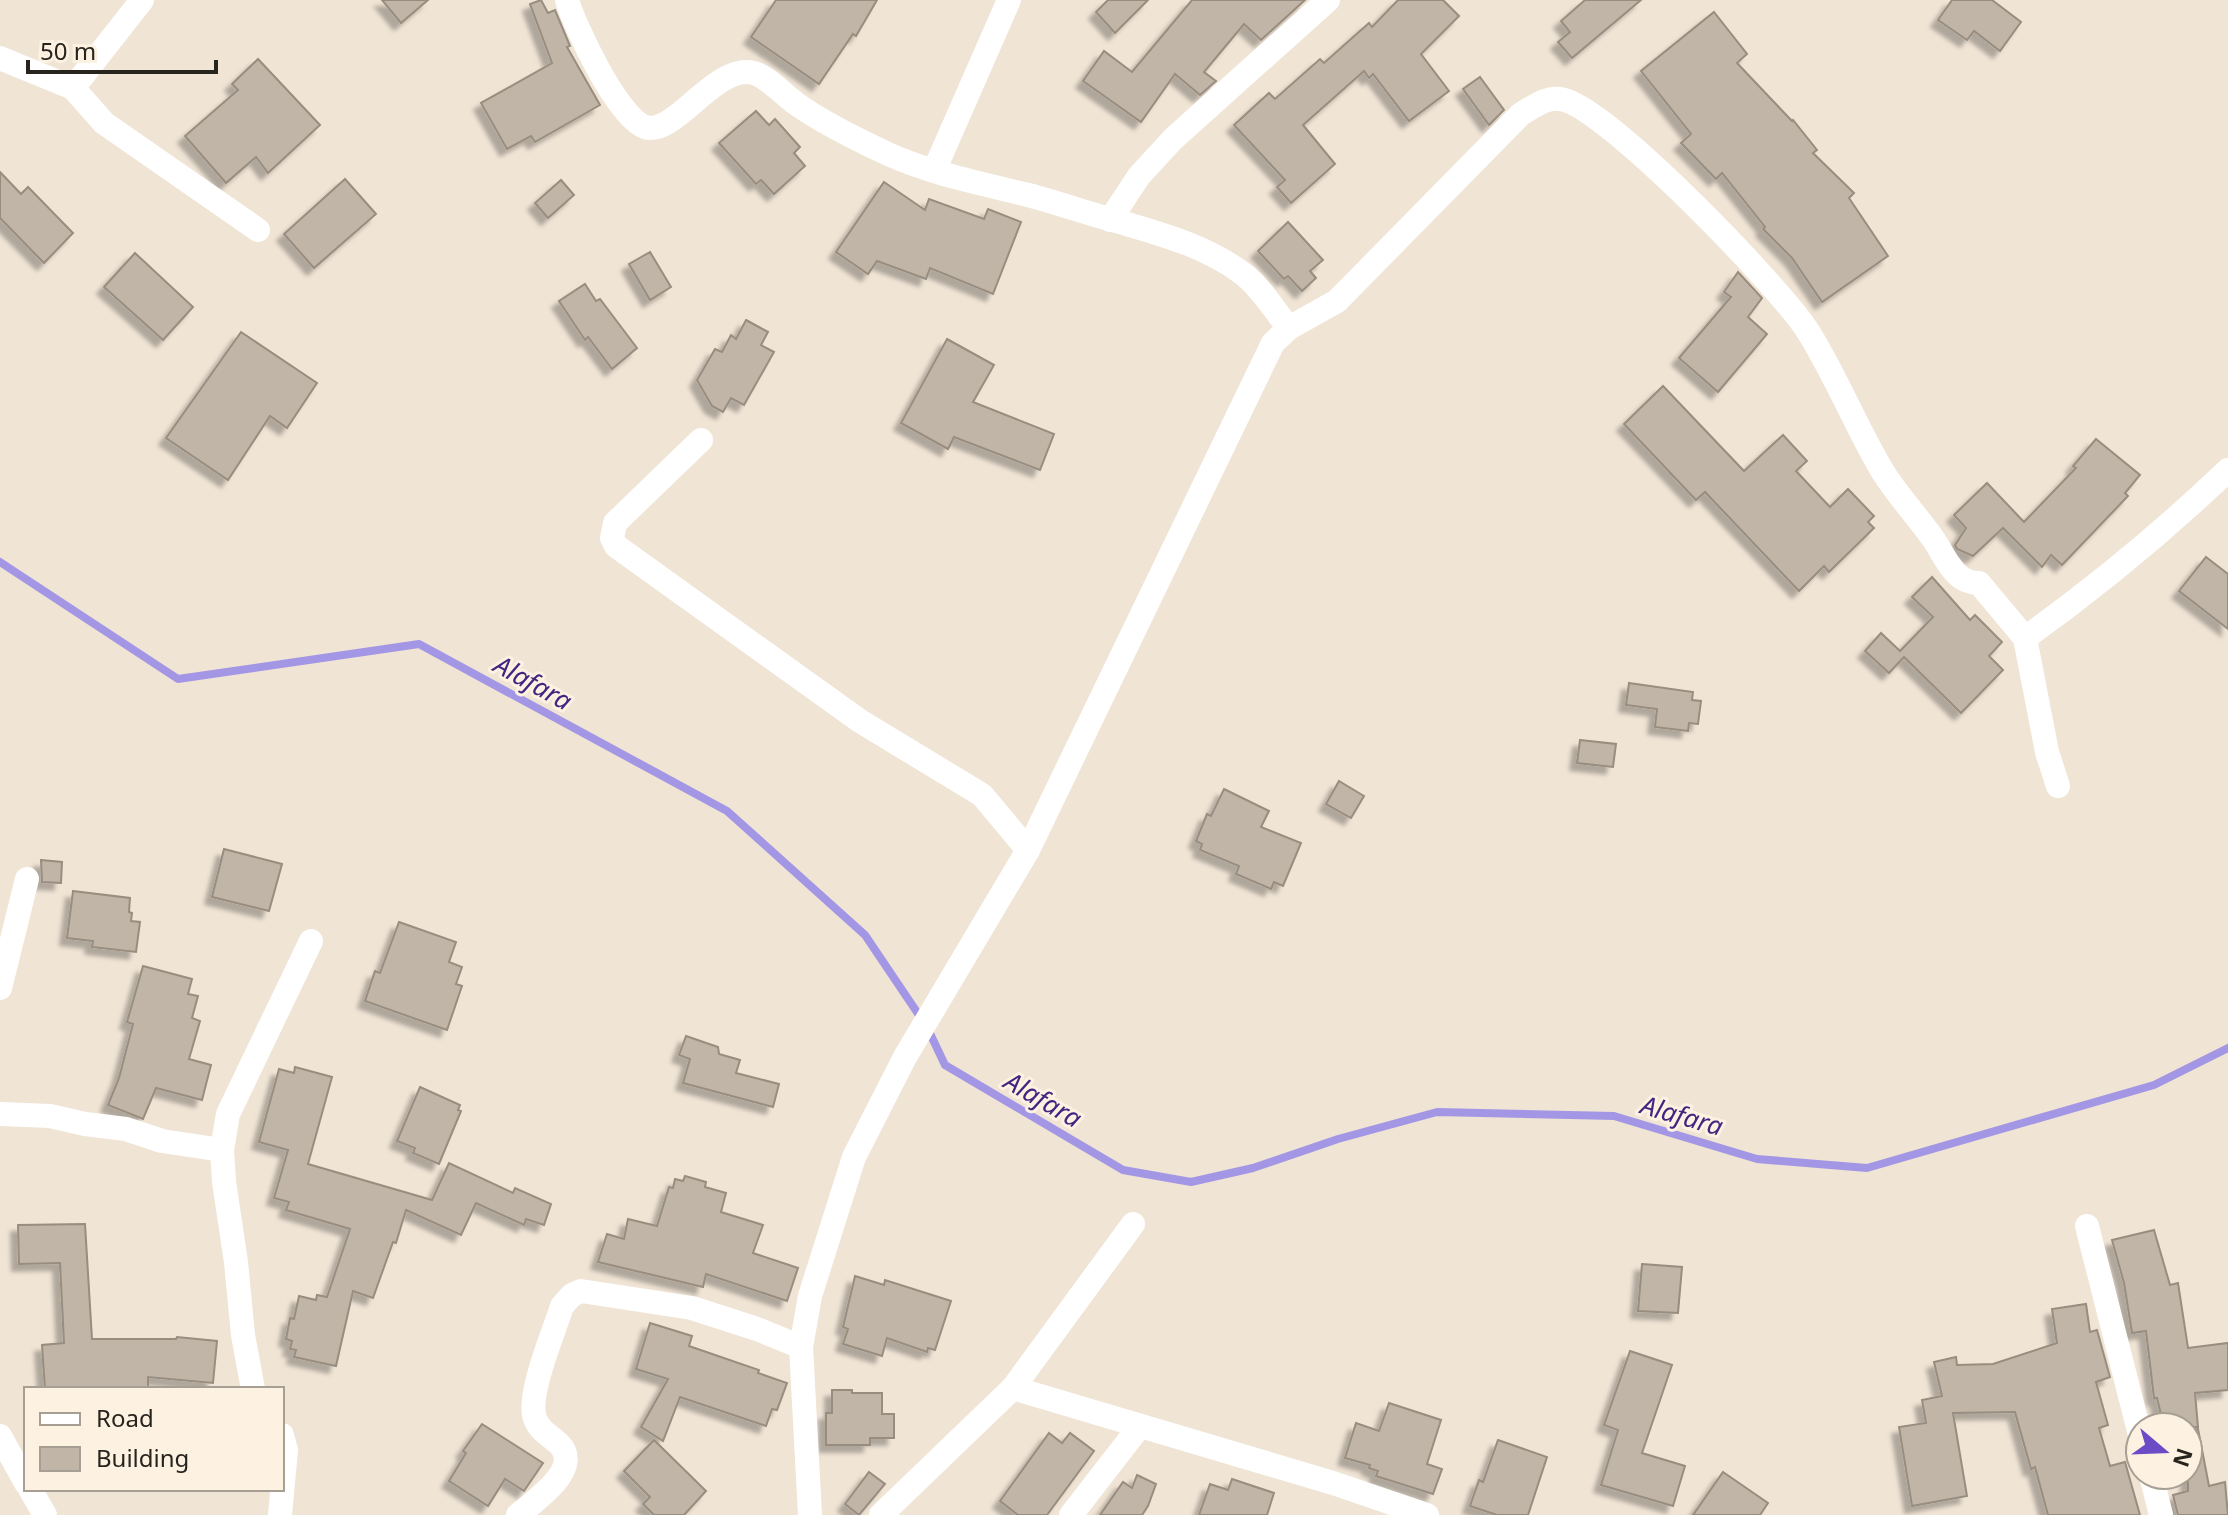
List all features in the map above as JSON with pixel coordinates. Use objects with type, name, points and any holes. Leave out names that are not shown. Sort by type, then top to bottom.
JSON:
[{"type":"street","points":[[73,88],[142,0]]},
{"type":"street","points":[[567,0],[574,23],[611,90],[632,119],[645,127],[659,128],[723,79],[738,73],[753,73],[811,113],[889,154],[934,171],[1043,199],[1181,240],[1211,252],[1246,275],[1289,328]]},
{"type":"street","points":[[934,171],[1009,0]]},
{"type":"street","points":[[1110,220],[1139,176],[1173,139],[1328,0]]},
{"type":"street","points":[[0,58],[73,88],[104,123],[258,230]]},
{"type":"street","points":[[810,1515],[801,1347],[810,1296],[854,1157],[905,1057],[1028,850],[1273,343],[1289,328],[1337,301],[1521,114],[1545,101],[1560,99],[1577,104],[1603,122],[1704,214],[1789,304],[1809,333],[1885,474],[1954,572],[1971,583],[1979,583],[2025,638],[2047,752],[2058,786]]},
{"type":"street","points":[[701,440],[615,523],[612,538],[616,546],[860,721],[982,795],[1028,850]]},
{"type":"street","points":[[2025,638],[2077,601],[2164,531],[2228,470]]},
{"type":"street","points":[[0,988],[27,879]]},
{"type":"street","points":[[253,1387],[243,1335],[222,1150],[228,1114],[311,941]]},
{"type":"street","points":[[0,1114],[50,1116],[126,1129],[176,1144],[222,1150]]},
{"type":"street","points":[[881,1515],[1013,1388],[1133,1224]]},
{"type":"street","points":[[2087,1226],[2134,1411]]},
{"type":"street","points":[[518,1515],[559,1478],[565,1464],[562,1446],[539,1428],[534,1414],[534,1394],[562,1306],[572,1295],[581,1291],[692,1308],[801,1347]]},
{"type":"street","points":[[1013,1388],[1333,1483],[1427,1515]]},
{"type":"street","points":[[1071,1515],[1140,1426]]},
{"type":"street","points":[[0,1436],[24,1479]]},
{"type":"street","points":[[284,1442],[284,1472]]},
{"type":"street","points":[[31,1491],[45,1515]]},
{"type":"street","points":[[280,1515],[282,1491]]},
{"type":"street","points":[[2155,1491],[2161,1515]]},
{"type":"building","points":[[382,0],[428,0],[401,23]]},
{"type":"building","points":[[541,0],[548,13],[555,10],[570,46],[567,47],[600,105],[535,142],[531,136],[507,149],[481,103],[552,63],[530,4]]},
{"type":"building","points":[[776,0],[877,0],[856,36],[853,34],[819,84],[751,37]]},
{"type":"building","points":[[1108,0],[1148,0],[1115,33],[1096,12]]},
{"type":"building","points":[[1192,0],[1305,0],[1261,40],[1244,24],[1204,72],[1216,81],[1200,95],[1175,74],[1141,122],[1083,81],[1104,51],[1132,72]]},
{"type":"building","points":[[1398,0],[1443,0],[1459,16],[1421,54],[1449,91],[1409,121],[1373,74],[1369,78],[1364,71],[1303,125],[1335,164],[1291,203],[1277,187],[1285,180],[1234,125],[1269,93],[1275,99],[1320,59],[1324,63],[1369,23],[1372,27]]},
{"type":"building","points":[[1585,0],[1641,0],[1572,58],[1558,42],[1570,32],[1561,21]]},
{"type":"building","points":[[1952,0],[1992,0],[2021,22],[2000,51],[1974,31],[1967,40],[1938,20]]},
{"type":"building","points":[[1714,12],[1747,54],[1737,63],[1793,120],[1817,150],[1813,153],[1854,193],[1849,198],[1888,256],[1822,302],[1792,258],[1763,229],[1765,227],[1722,173],[1716,179],[1681,143],[1691,134],[1641,71]]},
{"type":"building","points":[[258,59],[320,125],[268,173],[256,157],[226,183],[185,136],[238,90],[232,84]]},
{"type":"building","points":[[1480,77],[1504,110],[1489,125],[1463,89]]},
{"type":"building","points":[[756,111],[769,125],[775,119],[800,147],[794,153],[805,166],[774,194],[761,180],[756,184],[719,143]]},
{"type":"building","points":[[0,172],[21,194],[28,187],[73,233],[44,263],[0,218]]},
{"type":"building","points":[[345,179],[376,214],[314,268],[284,234]]},
{"type":"building","points":[[561,180],[574,195],[548,218],[535,203]]},
{"type":"building","points":[[884,182],[925,210],[929,199],[984,219],[988,209],[1021,222],[993,294],[930,268],[926,279],[877,261],[868,274],[836,252]]},
{"type":"building","points":[[1288,222],[1323,260],[1310,271],[1316,278],[1302,291],[1288,276],[1284,279],[1258,251]]},
{"type":"building","points":[[650,252],[671,287],[650,300],[629,264]]},
{"type":"building","points":[[135,253],[193,307],[163,340],[104,287]]},
{"type":"building","points":[[1738,272],[1762,298],[1748,317],[1767,334],[1718,392],[1679,358],[1731,297],[1724,292]]},
{"type":"building","points":[[585,284],[637,348],[612,369],[588,337],[585,340],[559,301]]},
{"type":"building","points":[[746,320],[768,332],[761,345],[774,352],[744,405],[731,398],[723,412],[712,406],[697,380],[715,349],[722,352],[731,335],[736,339]]},
{"type":"building","points":[[241,332],[317,383],[287,428],[270,416],[228,480],[166,438]]},
{"type":"building","points":[[947,339],[994,365],[973,402],[1054,434],[1040,470],[954,437],[948,449],[901,423]]},
{"type":"building","points":[[1663,386],[1744,471],[1783,435],[1807,461],[1796,471],[1830,507],[1848,489],[1874,516],[1868,522],[1874,528],[1829,572],[1824,566],[1799,591],[1705,492],[1696,500],[1624,424]]},
{"type":"building","points":[[2096,439],[2140,475],[2125,493],[2128,496],[2062,565],[2051,555],[2042,567],[2003,528],[1973,556],[1957,549],[1955,545],[1966,528],[1954,515],[1987,483],[2024,522],[2076,468],[2073,466]]},
{"type":"building","points":[[2206,557],[2228,574],[2228,629],[2179,591]]},
{"type":"building","points":[[1932,577],[1970,620],[1975,615],[2002,642],[1989,656],[2003,670],[1961,713],[1904,657],[1889,673],[1865,651],[1881,633],[1900,651],[1933,617],[1912,597]]},
{"type":"building","points":[[1629,683],[1693,692],[1692,700],[1701,701],[1698,724],[1689,723],[1688,731],[1655,727],[1657,709],[1626,705]]},
{"type":"building","points":[[1580,740],[1616,744],[1613,767],[1577,763]]},
{"type":"building","points":[[1339,781],[1364,796],[1351,818],[1326,804]]},
{"type":"building","points":[[1224,789],[1269,811],[1261,827],[1301,843],[1283,886],[1274,882],[1271,889],[1236,874],[1239,866],[1200,850],[1202,844],[1196,841],[1207,814],[1211,816]]},
{"type":"building","points":[[224,849],[282,864],[269,911],[212,897]]},
{"type":"building","points":[[41,860],[62,862],[61,883],[42,882]]},
{"type":"building","points":[[73,891],[130,898],[131,921],[140,922],[136,952],[92,947],[93,941],[67,938]]},
{"type":"building","points":[[399,922],[456,942],[449,962],[462,967],[456,984],[462,986],[447,1030],[365,1001],[375,971],[380,973]]},
{"type":"building","points":[[143,966],[192,979],[188,994],[198,996],[192,1018],[200,1021],[189,1059],[211,1065],[202,1100],[156,1088],[143,1119],[108,1105],[119,1078],[133,1024],[127,1022]]},
{"type":"building","points":[[686,1036],[718,1047],[719,1054],[740,1060],[736,1073],[779,1084],[773,1107],[683,1083],[690,1059],[679,1055]]},
{"type":"building","points":[[295,1067],[332,1077],[308,1164],[432,1200],[449,1163],[513,1193],[515,1188],[551,1204],[544,1225],[526,1219],[524,1225],[476,1203],[461,1235],[406,1210],[373,1298],[353,1291],[336,1366],[294,1357],[296,1350],[290,1349],[292,1341],[286,1339],[299,1296],[316,1300],[317,1295],[327,1297],[350,1229],[286,1210],[289,1202],[274,1198],[288,1150],[259,1142],[279,1069],[294,1073]]},
{"type":"building","points":[[420,1087],[460,1105],[458,1110],[461,1111],[439,1164],[413,1153],[415,1148],[397,1141]]},
{"type":"building","points":[[685,1176],[706,1182],[705,1187],[726,1193],[721,1212],[763,1225],[753,1253],[798,1268],[787,1301],[706,1274],[703,1287],[598,1262],[607,1234],[624,1239],[628,1219],[657,1226],[669,1187],[673,1188],[675,1179],[683,1181]]},
{"type":"building","points":[[85,1224],[92,1339],[177,1337],[217,1341],[213,1383],[148,1377],[148,1387],[45,1387],[42,1345],[64,1343],[60,1263],[19,1264],[18,1225]]},
{"type":"building","points":[[2154,1230],[2170,1285],[2178,1283],[2188,1348],[2228,1343],[2228,1390],[2195,1393],[2197,1411],[2160,1411],[2157,1398],[2154,1398],[2146,1331],[2132,1333],[2124,1283],[2112,1240]]},
{"type":"building","points":[[1642,1264],[1682,1267],[1678,1313],[1638,1311]]},
{"type":"building","points":[[855,1276],[884,1285],[885,1280],[951,1301],[935,1350],[928,1348],[927,1352],[887,1338],[882,1356],[843,1344],[848,1329],[843,1327]]},
{"type":"building","points":[[2086,1304],[2090,1332],[2097,1330],[2110,1377],[2096,1382],[2108,1425],[2099,1428],[2110,1466],[2124,1462],[2124,1491],[2133,1491],[2140,1515],[2048,1515],[2015,1412],[1953,1413],[1967,1496],[1912,1506],[1899,1427],[1926,1423],[1922,1400],[1942,1396],[1934,1362],[1956,1357],[1957,1365],[1993,1364],[2057,1343],[2052,1309]]},
{"type":"building","points":[[650,1323],[692,1336],[689,1346],[787,1383],[777,1410],[772,1409],[766,1426],[680,1397],[663,1441],[641,1427],[668,1379],[636,1369]]},
{"type":"building","points":[[1630,1351],[1672,1365],[1642,1453],[1685,1466],[1673,1506],[1601,1485],[1618,1430],[1604,1425]]},
{"type":"building","points":[[832,1390],[882,1393],[882,1414],[894,1414],[894,1438],[870,1438],[870,1445],[826,1445],[826,1413],[832,1413]]},
{"type":"building","points":[[1389,1403],[1441,1420],[1427,1464],[1442,1469],[1433,1494],[1376,1476],[1378,1471],[1369,1468],[1370,1465],[1345,1458],[1356,1423],[1379,1431]]},
{"type":"building","points":[[482,1424],[543,1463],[524,1491],[505,1479],[488,1506],[449,1481],[466,1453],[463,1451]]},
{"type":"building","points":[[1049,1433],[1062,1443],[1070,1433],[1094,1451],[1047,1515],[1018,1515],[1000,1501]]},
{"type":"building","points":[[654,1440],[706,1491],[684,1515],[654,1515],[643,1504],[650,1497],[624,1471]]},
{"type":"building","points":[[1498,1440],[1547,1457],[1528,1515],[1497,1515],[1470,1506],[1479,1480],[1483,1482]]},
{"type":"building","points":[[2204,1460],[2209,1486],[2225,1482],[2228,1515],[2178,1515],[2173,1495],[2204,1491]]},
{"type":"building","points":[[869,1472],[885,1484],[859,1515],[845,1504]]},
{"type":"building","points":[[1723,1472],[1768,1503],[1760,1515],[1693,1515]]},
{"type":"building","points":[[1137,1475],[1156,1484],[1142,1515],[1100,1515],[1123,1482],[1132,1488]]},
{"type":"building","points":[[1232,1479],[1274,1493],[1267,1515],[1199,1515],[1210,1484],[1228,1490]]},
{"type":"waterway","name":"Alafara","points":[[0,562],[178,679],[419,644],[727,811],[865,935],[927,1027],[945,1065],[1123,1170],[1191,1182],[1253,1168],[1338,1139],[1437,1112],[1614,1116],[1757,1159],[1867,1168],[2154,1085],[2228,1048]]}]
